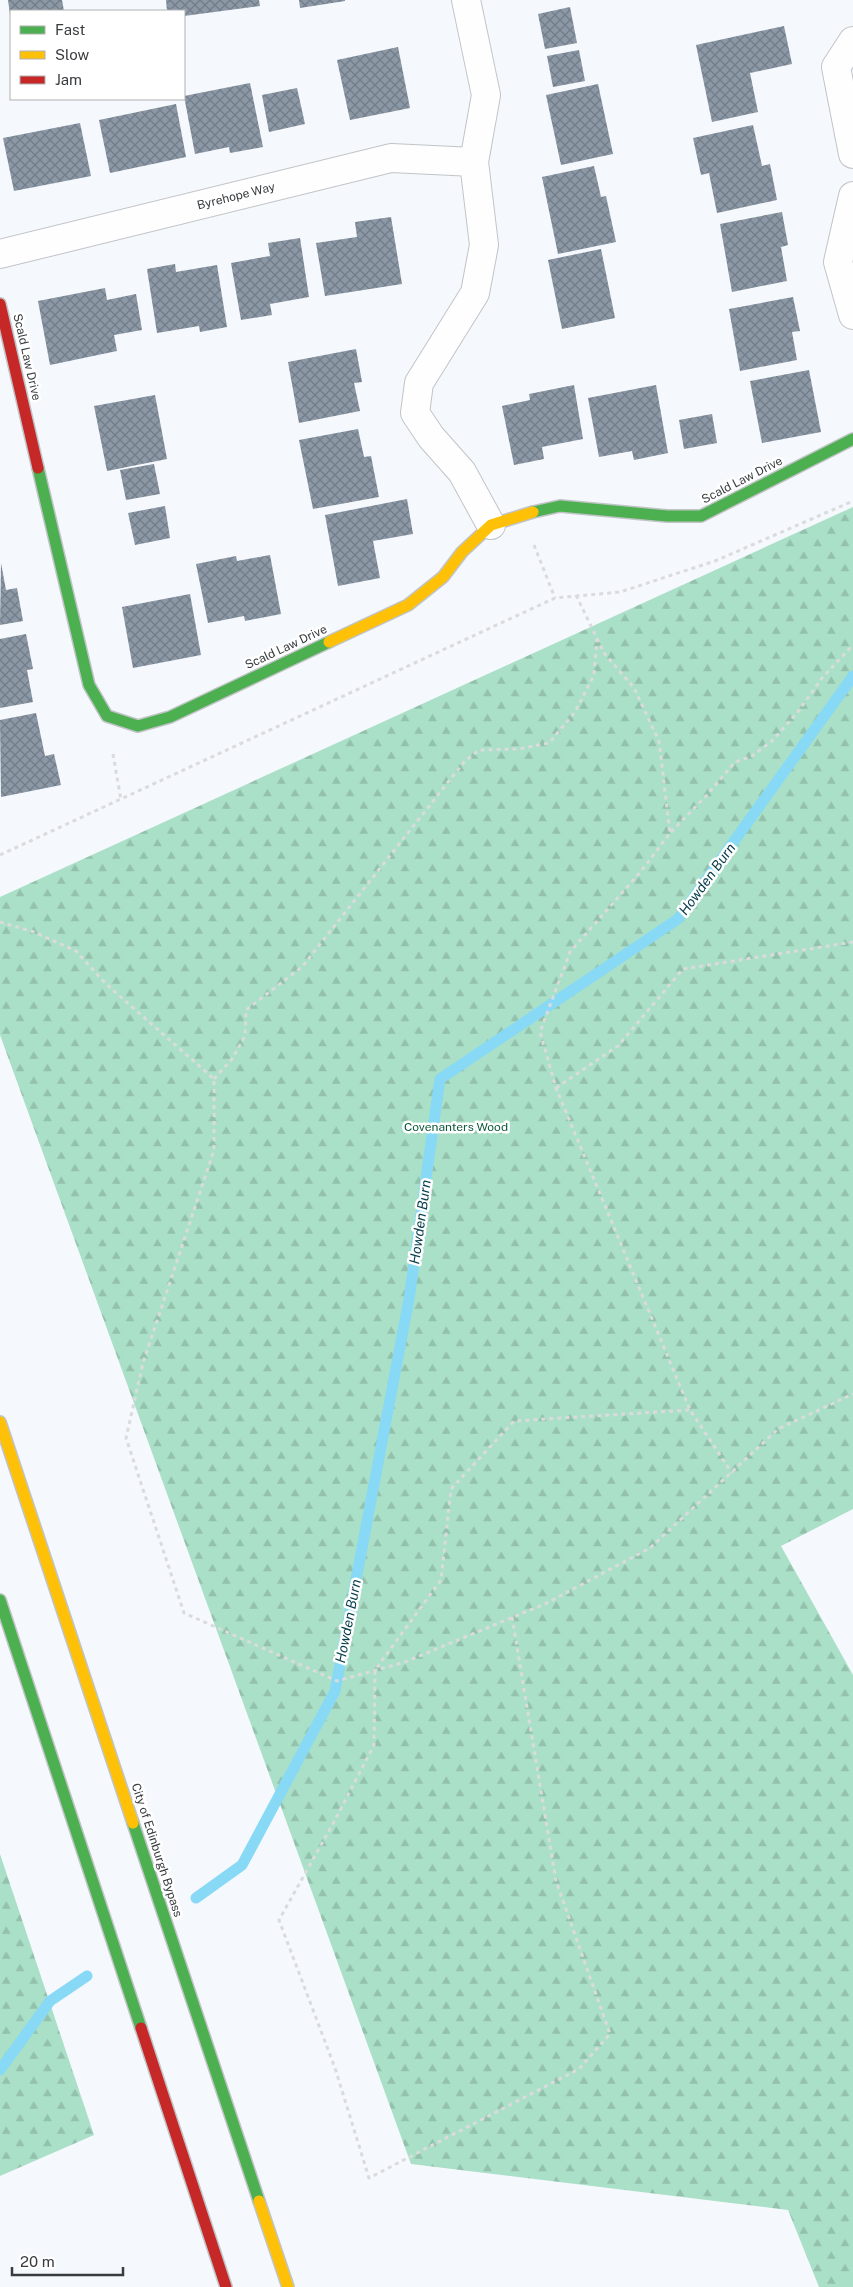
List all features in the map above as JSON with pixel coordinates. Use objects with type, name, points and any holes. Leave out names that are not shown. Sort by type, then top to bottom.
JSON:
[{"type":"main road","name":"Scald Law Drive","points":[[0,304],[89,685],[107,716],[138,726],[170,718],[408,604],[443,577],[462,552],[491,525],[522,514],[560,506],[667,516],[701,516],[853,439]]},
{"type":"main road","name":"City of Edinburgh Bypass","points":[[0,1422],[288,2287]]},
{"type":"main road","points":[[0,1600],[226,2287]]},
{"type":"street","points":[[466,0],[486,95],[474,162],[484,245],[475,293],[419,383],[415,413],[431,437],[462,472],[491,525]]},
{"type":"street","points":[[853,41],[836,67],[853,154]]},
{"type":"street","name":"Byrehope Way","points":[[0,254],[391,158],[474,162]]},
{"type":"street","points":[[853,196],[838,262],[853,315]]},
{"type":"path","points":[[0,855],[555,598],[620,592],[715,561],[853,501]]},
{"type":"path","points":[[522,514],[555,598]]},
{"type":"path","points":[[576,595],[604,653],[634,688],[660,741],[670,833]]},
{"type":"path","points":[[597,637],[594,674],[575,712],[549,743],[519,749],[479,750],[464,762],[302,967],[246,1010],[245,1036],[232,1059],[214,1079],[214,1150],[143,1363],[126,1438],[184,1613],[337,1681],[405,1662],[547,1603],[650,1548],[778,1429],[853,1394]]},
{"type":"path","points":[[732,1473],[690,1410],[556,1088],[540,1032],[570,952],[642,870],[670,833],[706,796],[735,762],[752,756],[772,740],[797,713],[822,678],[853,645]]},
{"type":"path","points":[[107,716],[120,800]]},
{"type":"path","points":[[0,922],[34,932],[76,951],[106,984],[214,1079]]},
{"type":"path","points":[[556,1088],[618,1046],[683,969],[853,942]]},
{"type":"path","points":[[512,1617],[556,1881],[610,2034],[579,2069],[369,2178],[334,2068],[279,1920],[374,1745],[375,1670],[441,1580],[451,1489],[514,1421],[690,1410]]},
{"type":"green space","name":"Covenanters Wood","points":[[853,507],[853,1509],[781,1546],[853,1675],[853,2287],[819,2287],[788,2210],[411,2164],[0,1035],[0,897]]},
{"type":"green space","points":[[0,1854],[94,2135],[0,2176]]},
{"type":"building","points":[[8,0],[62,0],[64,10],[10,10],[10,15]]},
{"type":"building","points":[[166,0],[259,0],[260,6],[185,16],[185,10],[167,10]]},
{"type":"building","points":[[299,0],[345,0],[345,1],[300,8]]},
{"type":"building","points":[[570,7],[577,43],[545,49],[538,14]]},
{"type":"building","points":[[784,26],[792,64],[750,73],[758,112],[712,122],[696,45]]},
{"type":"building","points":[[398,47],[410,108],[350,120],[337,60]]},
{"type":"building","points":[[579,50],[585,81],[553,87],[547,56]]},
{"type":"building","points":[[250,83],[263,147],[230,153],[229,147],[195,154],[185,96]]},
{"type":"building","points":[[598,84],[613,154],[561,165],[546,95]]},
{"type":"building","points":[[297,88],[305,124],[269,132],[262,95]]},
{"type":"building","points":[[176,104],[186,157],[110,173],[99,120]]},
{"type":"building","points":[[80,123],[91,176],[14,191],[3,138]]},
{"type":"building","points":[[753,125],[762,166],[770,164],[777,200],[717,213],[709,173],[701,175],[693,138]]},
{"type":"building","points":[[594,166],[601,197],[606,196],[616,242],[558,254],[542,177]]},
{"type":"building","points":[[782,212],[788,245],[781,247],[787,281],[732,292],[720,224]]},
{"type":"building","points":[[391,217],[402,284],[325,296],[316,243],[357,237],[355,222]]},
{"type":"building","points":[[300,238],[309,297],[270,304],[272,315],[241,320],[231,263],[270,256],[268,243]]},
{"type":"building","points":[[601,249],[615,318],[562,329],[548,260]]},
{"type":"building","points":[[175,264],[176,272],[217,265],[227,327],[200,332],[199,326],[157,333],[147,269]]},
{"type":"building","points":[[105,288],[107,300],[136,294],[142,330],[114,335],[117,351],[50,365],[38,301]]},
{"type":"building","points":[[793,297],[800,331],[792,332],[797,360],[740,371],[729,309]]},
{"type":"building","points":[[356,349],[362,382],[354,383],[360,411],[299,423],[288,362]]},
{"type":"building","points":[[809,370],[821,432],[762,443],[750,381]]},
{"type":"building","points":[[574,385],[583,439],[542,447],[544,459],[514,465],[502,406],[530,400],[529,394]]},
{"type":"building","points":[[656,385],[668,453],[634,460],[632,451],[599,457],[588,398]]},
{"type":"building","points":[[155,395],[167,459],[107,471],[94,406]]},
{"type":"building","points":[[712,414],[717,443],[684,449],[679,420]]},
{"type":"building","points":[[358,429],[364,457],[371,456],[379,497],[313,509],[299,440]]},
{"type":"building","points":[[154,464],[160,494],[126,500],[120,470]]},
{"type":"building","points":[[407,499],[413,534],[373,541],[380,578],[338,586],[325,515]]},
{"type":"building","points":[[165,506],[170,538],[135,545],[128,513]]},
{"type":"building","points":[[270,555],[281,614],[245,621],[244,616],[208,623],[196,564],[236,556],[237,561]]},
{"type":"building","points":[[1,563],[6,590],[17,588],[23,621],[0,625]]},
{"type":"building","points":[[190,594],[201,655],[133,668],[122,607]]},
{"type":"building","points":[[26,634],[33,669],[27,670],[33,702],[0,708],[0,639]]},
{"type":"building","points":[[36,713],[45,756],[54,754],[61,785],[1,797],[0,720]]},
{"type":"waterway","name":"Howden Burn","points":[[196,1898],[242,1865],[335,1691],[409,1299],[440,1079],[678,919],[853,676]]},
{"type":"waterway","name":"Howden Burn","points":[[0,2070],[50,2001],[87,1976]]},
{"type":"traffic: fast","points":[[533,512],[560,506],[667,516],[701,516],[853,439]]},
{"type":"traffic: fast","points":[[38,468],[89,685],[107,716],[138,726],[170,717],[329,642]]},
{"type":"traffic: fast","points":[[0,1600],[141,2028]]},
{"type":"traffic: fast","points":[[133,1823],[259,2201]]},
{"type":"traffic: slow","points":[[329,642],[408,605],[443,577],[462,552],[491,525],[533,512]]},
{"type":"traffic: slow","points":[[0,1422],[133,1823]]},
{"type":"traffic: slow","points":[[259,2201],[288,2287]]},
{"type":"traffic: jam","points":[[0,304],[38,468]]},
{"type":"traffic: jam","points":[[141,2028],[226,2287]]}]
